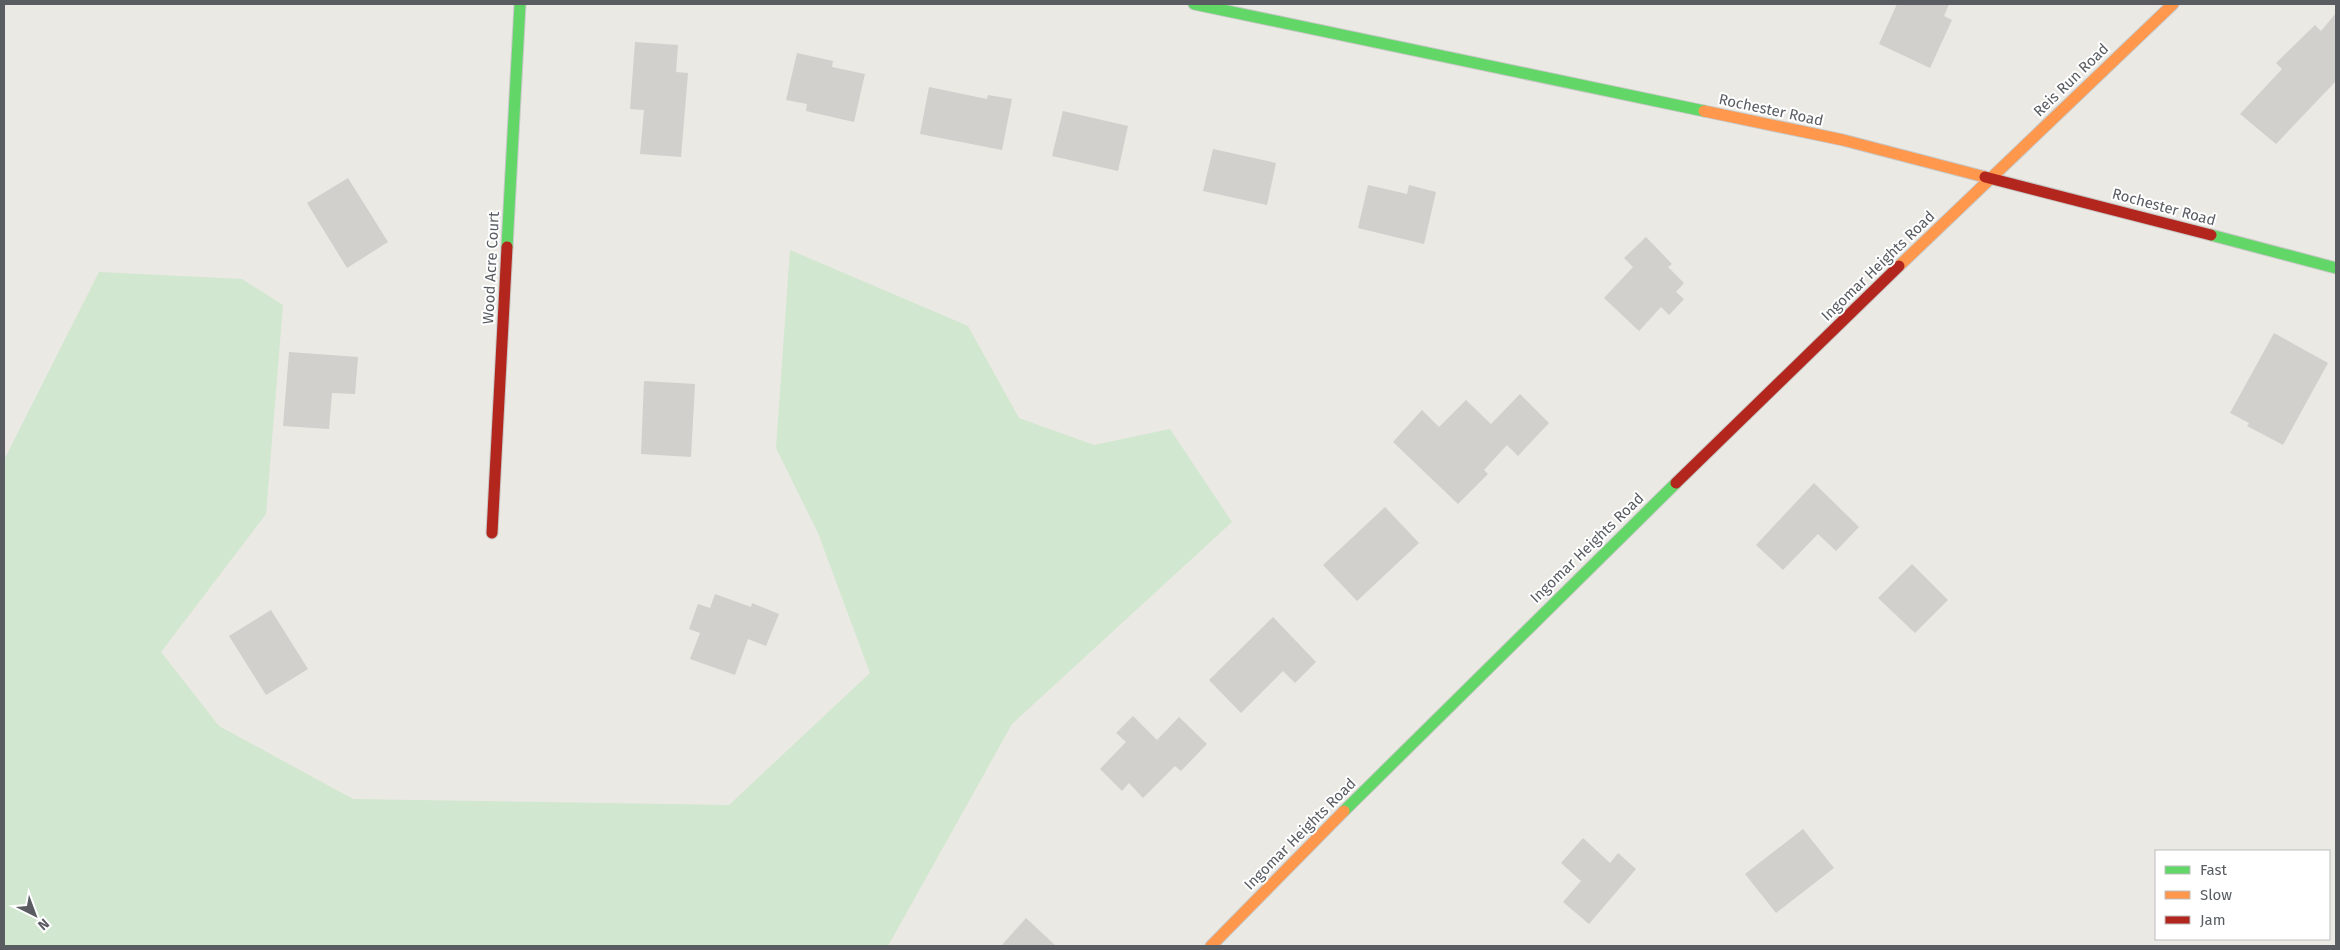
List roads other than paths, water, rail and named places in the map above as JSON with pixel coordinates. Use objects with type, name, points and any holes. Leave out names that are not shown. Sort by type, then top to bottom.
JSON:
[{"type":"street","name":"Wood Acre Court","points":[[492,533],[520,4]]},
{"type":"street","name":"Rochester Road","points":[[1194,4],[1843,140],[2336,268]]},
{"type":"street","name":"Reis Run Road","points":[[1990,178],[2173,4]]},
{"type":"street","name":"Ingomar Heights Road","points":[[1211,946],[1563,594],[1990,178]]}]
